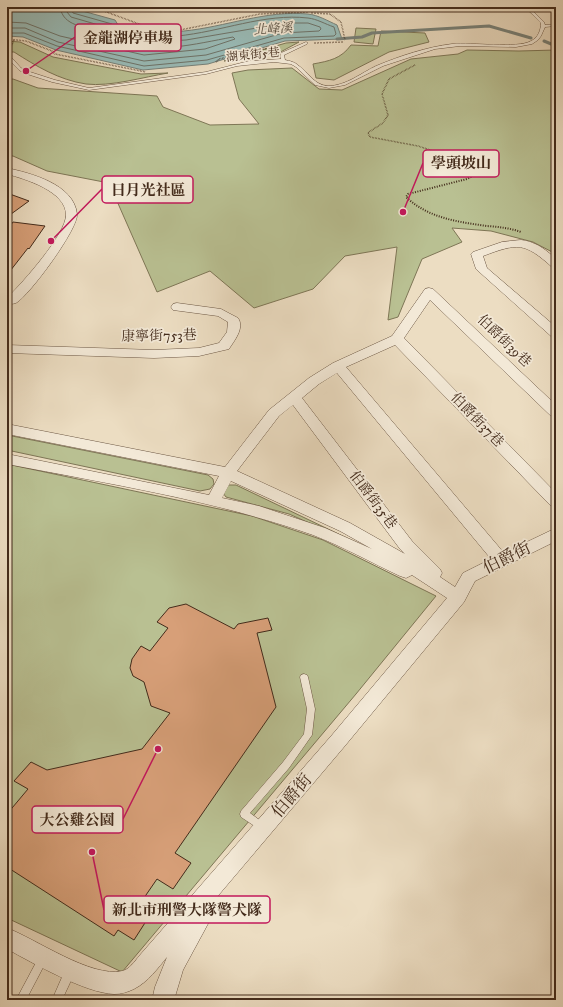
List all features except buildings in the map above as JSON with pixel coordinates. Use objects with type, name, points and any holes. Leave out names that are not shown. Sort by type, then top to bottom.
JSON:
[{"type":"street","points":[[7,172],[27,175],[55,189],[68,204],[72,216],[69,229],[24,289],[12,300],[7,300]]},
{"type":"street","points":[[556,265],[548,257],[527,244],[513,244],[492,248],[477,254],[482,269],[556,334]]},
{"type":"street","name":"伯爵街39巷","points":[[397,339],[429,292],[556,413]]},
{"type":"street","name":"康寧街753巷","points":[[7,349],[154,354],[199,352],[224,346],[233,332],[234,321],[221,313],[177,307]]},
{"type":"street","points":[[213,501],[228,473],[274,413],[314,381],[338,366],[397,339]]},
{"type":"street","name":"伯爵街37巷","points":[[397,339],[556,502]]},
{"type":"street","points":[[338,366],[502,561]]},
{"type":"street","name":"伯爵街35巷","points":[[294,397],[406,545],[458,597]]},
{"type":"street","points":[[7,429],[228,473],[345,527],[395,555],[458,597]]},
{"type":"street","points":[[7,459],[260,512],[320,532],[458,597]]},
{"type":"street","name":"伯爵街","points":[[7,938],[71,970],[99,981],[114,984],[126,982],[148,963],[338,741],[458,597],[469,577],[556,534]]},
{"type":"street","points":[[163,1000],[164,990],[171,969],[196,927],[220,880]]},
{"type":"lane","points":[[527,7],[543,23],[544,26],[556,25]]},
{"type":"lane","name":"湖東街5巷","points":[[7,55],[20,68],[28,73],[80,88],[89,89],[206,73],[221,68],[248,63],[283,61],[292,63],[314,83],[323,86],[337,86],[349,82],[381,65],[451,45],[526,45],[536,41],[541,36],[544,26]]},
{"type":"lane","points":[[283,61],[282,54],[306,43]]},
{"type":"lane","points":[[264,828],[244,814],[286,766],[308,735],[311,709],[304,677]]},
{"type":"lane","points":[[21,1000],[44,956]]},
{"type":"lane","points":[[57,1000],[71,970]]},
{"type":"path","points":[[93,7],[158,31],[180,30],[260,14],[308,12]]},
{"type":"path","points":[[311,13],[330,14],[341,22],[345,40]]},
{"type":"path","points":[[7,39],[26,41],[52,51],[55,54],[143,72],[150,71]]},
{"type":"path","points":[[7,55],[14,40]]},
{"type":"path","points":[[418,62],[389,79],[382,94],[388,110],[387,117],[384,123],[370,130],[368,134],[370,137],[382,141],[426,148],[442,155],[450,156],[475,154],[484,159],[482,169],[467,179],[408,194],[406,198],[416,208],[449,220],[515,229],[522,232]]},
{"type":"green space","points":[[356,28],[376,29],[373,44],[354,42]]},
{"type":"green space","points":[[381,31],[425,33],[429,42],[389,52],[334,80],[316,78],[313,64],[339,56],[351,45],[378,46]]},
{"type":"green space","points":[[7,41],[20,42],[53,57],[141,74],[168,73],[106,84],[86,84],[57,76],[14,52],[7,52]]},
{"type":"green space","points":[[299,42],[275,55],[248,56],[224,61],[286,43]]},
{"type":"green space","points":[[467,50],[556,50],[556,254],[533,242],[491,231],[452,228],[462,242],[422,259],[398,317],[388,320],[397,247],[345,256],[313,289],[254,308],[210,271],[157,292],[109,183],[47,171],[13,156],[7,156],[7,79],[13,79],[38,88],[157,96],[163,107],[210,125],[259,124],[239,99],[232,73],[248,70],[292,68],[319,89],[342,90],[411,59],[458,54]]},
{"type":"green space","points":[[7,435],[208,475],[213,479],[214,484],[210,489],[200,491],[7,450]]},
{"type":"green space","points":[[7,464],[252,516],[323,540],[436,596],[356,694],[122,972],[7,918]]},
{"type":"green space","points":[[227,485],[236,485],[397,562],[289,514],[226,497],[223,493]]},
{"type":"water","points":[[7,7],[68,7],[115,20],[120,28],[160,32],[176,32],[199,29],[277,14],[308,14],[337,25],[342,39],[285,41],[208,64],[143,70],[56,50],[23,37],[7,36]]},
{"type":"waterway","name":"北峰溪","points":[[337,39],[362,37],[372,33],[489,26],[531,38]]},
{"type":"waterway","name":"北峰溪","points":[[544,41],[556,46]]},
{"type":"place","name":"金龍湖停車場","points":[[26,71]]},
{"type":"place","name":"學頭坡山","points":[[403,212]]},
{"type":"place","name":"日月光社區","points":[[51,241]]},
{"type":"place","name":"大公雞公園","points":[[158,749]]},
{"type":"place","name":"新北市刑警大隊警犬隊","points":[[92,852]]}]
